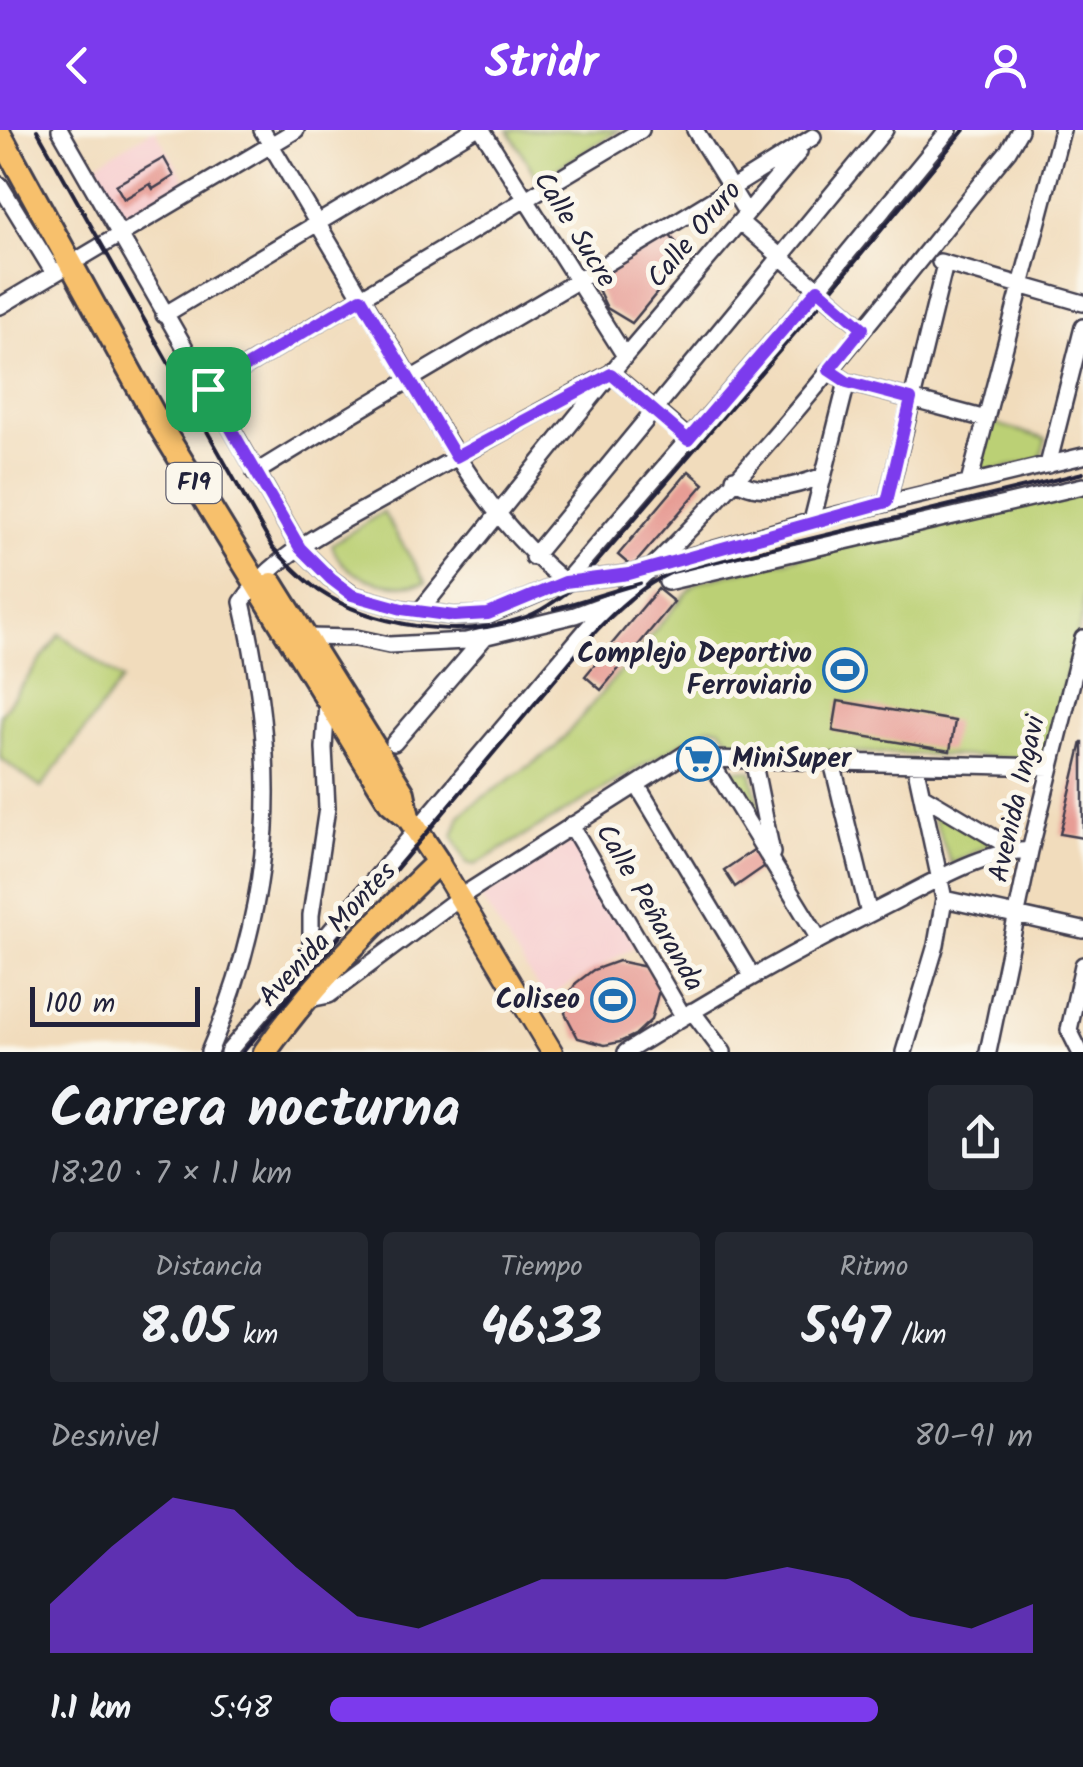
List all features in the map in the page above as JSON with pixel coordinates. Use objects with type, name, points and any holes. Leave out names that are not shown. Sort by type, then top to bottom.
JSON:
[{"type":"highway","name":"F19","points":[[15,130],[70,265],[169,417],[327,702],[390,802],[413,824],[438,862]]},
{"type":"highway","name":"F19","points":[[0,135],[160,426],[261,579],[307,638],[403,793],[413,824]]},
{"type":"highway","name":"Avenida Montes","points":[[264,1052],[301,1000],[438,862]]},
{"type":"main road","points":[[438,862],[552,1052]]},
{"type":"street","points":[[60,130],[300,548],[352,595],[454,616],[488,614],[565,582],[629,574],[812,520],[1083,456]]},
{"type":"street","points":[[262,130],[456,457],[496,514],[533,557],[565,582]]},
{"type":"street","points":[[0,306],[296,130]]},
{"type":"street","points":[[164,315],[473,130]]},
{"type":"street","name":"Calle Sucre","points":[[482,130],[625,356]]},
{"type":"street","points":[[169,417],[208,389],[641,130]]},
{"type":"street","points":[[694,130],[743,217],[781,257],[863,328]]},
{"type":"street","points":[[533,557],[885,130]]},
{"type":"street","points":[[565,582],[818,289],[948,130]]},
{"type":"street","points":[[228,1052],[413,824],[592,623],[658,565],[829,370],[1008,151],[1020,130]]},
{"type":"street","points":[[970,483],[1062,130]]},
{"type":"street","points":[[255,473],[730,189],[816,133]]},
{"type":"street","name":"Calle Oruro","points":[[420,611],[625,356],[816,133]]},
{"type":"street","points":[[0,185],[70,265]]},
{"type":"street","points":[[923,254],[945,264],[1083,303]]},
{"type":"street","points":[[887,502],[945,264]]},
{"type":"street","points":[[1048,465],[1083,327]]},
{"type":"street","points":[[829,370],[847,382],[986,419]]},
{"type":"street","points":[[209,1052],[230,1002],[252,928],[263,858],[265,719],[242,602],[261,579],[300,548],[456,457],[611,374],[688,440]]},
{"type":"street","points":[[812,520],[847,382]]},
{"type":"street","points":[[734,478],[756,490],[802,484],[823,476]]},
{"type":"street","points":[[667,582],[1083,486]]},
{"type":"street","points":[[307,638],[356,638],[389,646],[485,637],[618,600]]},
{"type":"street","points":[[394,743],[485,637]]},
{"type":"street","name":"Avenida Ingavi","points":[[988,1052],[1050,767],[1075,699],[1083,638]]},
{"type":"street","points":[[311,952],[310,916],[327,808],[327,702]]},
{"type":"street","points":[[301,1000],[314,1001],[329,995],[460,897],[688,752],[752,759],[1050,767]]},
{"type":"street","points":[[703,755],[774,863],[818,940]]},
{"type":"street","points":[[752,759],[774,863]]},
{"type":"street","points":[[832,762],[869,914]]},
{"type":"street","points":[[904,1052],[936,945],[944,899],[915,764]]},
{"type":"street","points":[[638,785],[752,976]]},
{"type":"street","points":[[922,795],[1013,849]]},
{"type":"street","name":"Calle Peñaranda","points":[[571,825],[688,1013],[723,1052]]},
{"type":"street","points":[[635,1050],[688,1013],[869,914],[939,879],[1013,849],[1030,850]]},
{"type":"street","points":[[944,899],[1083,930]]},
{"type":"street","points":[[1080,1052],[1069,1030],[1083,965]]},
{"type":"shaded area","points":[[152,130],[186,181],[121,221],[91,167]]},
{"type":"shaded area","points":[[575,840],[638,945],[545,999],[481,898]]},
{"type":"green space","points":[[508,130],[620,130],[538,180]]},
{"type":"green space","points":[[990,422],[1046,439],[1040,459],[978,474]]},
{"type":"green space","name":"Complejo Deportivo Ferroviario","points":[[1083,487],[1083,614],[1044,759],[738,748],[720,728],[708,727],[475,865],[467,863],[453,836],[460,816],[554,749],[701,581]]},
{"type":"green space","points":[[383,512],[426,583],[399,585],[370,580],[337,556],[332,544]]},
{"type":"green space","points":[[60,634],[122,680],[41,788],[0,758],[0,715]]},
{"type":"green space","points":[[719,768],[751,771],[769,846]]},
{"type":"green space","points":[[930,809],[992,843],[951,864]]},
{"type":"building","points":[[164,158],[174,176],[153,189],[150,184],[124,199],[116,185]]},
{"type":"building","points":[[669,235],[688,255],[632,323],[607,308],[594,281]]},
{"type":"building","points":[[689,471],[704,484],[632,567],[618,555]]},
{"type":"building","points":[[658,589],[674,602],[601,690],[585,676]]},
{"type":"building","points":[[838,701],[955,721],[950,751],[833,731]]},
{"type":"building","points":[[1083,742],[1083,838],[1060,834]]},
{"type":"building","points":[[758,847],[768,864],[735,887],[724,870]]},
{"type":"building","name":"Coliseo","points":[[618,961],[646,967],[656,978],[659,990],[651,1020],[620,1042],[605,1045],[578,1038],[565,1013],[569,994],[593,970]]},
{"type":"railway","points":[[37,130],[273,548],[318,590],[363,613],[443,629],[520,619],[579,583],[964,130]]},
{"type":"railway","points":[[243,1052],[594,633],[640,591],[672,572],[1083,473]]},
{"type":"railway","points":[[554,609],[640,583]]},
{"type":"place","name":"Complejo Deportivo Ferroviario","points":[[845,670]]},
{"type":"place","name":"MiniSuper","points":[[699,759]]},
{"type":"place","name":"Coliseo","points":[[613,1000]]},
{"type":"route","points":[[818,289],[863,328],[829,370],[847,382],[911,399],[887,502],[629,574],[565,582],[488,614],[454,616],[377,603],[352,595],[331,579],[300,548],[208,389],[361,298],[456,457],[611,374],[688,440],[818,289]]}]
